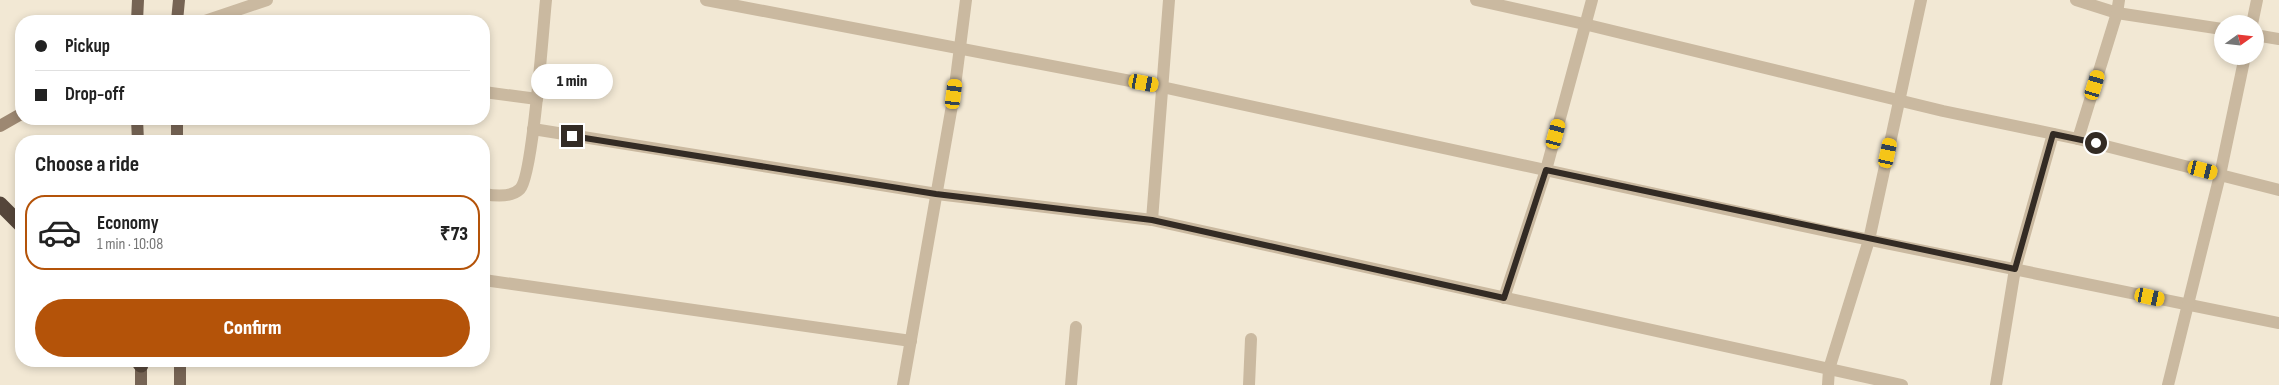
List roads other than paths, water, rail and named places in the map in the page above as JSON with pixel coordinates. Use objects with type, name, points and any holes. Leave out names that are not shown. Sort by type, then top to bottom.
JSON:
[{"type":"highway","points":[[0,204],[15,218]]},
{"type":"main road","points":[[137,15],[138,0]]},
{"type":"main road","points":[[178,0],[178,15]]},
{"type":"main road","points":[[140,367],[141,385]]},
{"type":"main road","points":[[180,367],[180,385]]},
{"type":"street","points":[[223,15],[267,0]]},
{"type":"street","points":[[490,195],[503,196],[519,190],[525,183],[537,99],[546,0]]},
{"type":"street","points":[[706,0],[1162,87],[1869,240],[2279,323]]},
{"type":"street","points":[[903,385],[960,49],[966,0]]},
{"type":"street","points":[[1152,220],[1169,0]]},
{"type":"street","points":[[1476,0],[1584,24],[1899,101],[2078,139],[2279,190]]},
{"type":"street","points":[[1504,298],[1546,170],[1592,0]]},
{"type":"street","points":[[1828,385],[1829,369],[1869,240],[1921,0]]},
{"type":"street","points":[[2076,0],[2117,13],[2214,29]]},
{"type":"street","points":[[2078,139],[2117,13],[2119,0]]},
{"type":"street","points":[[2254,15],[2257,0]]},
{"type":"street","points":[[2264,36],[2279,39]]},
{"type":"street","points":[[2168,385],[2220,175],[2244,65]]},
{"type":"street","points":[[490,93],[537,99]]},
{"type":"street","points":[[0,126],[15,117]]},
{"type":"street","points":[[533,130],[936,194],[1152,220],[1902,385]]},
{"type":"street","points":[[1996,385],[2015,269],[2053,134]]},
{"type":"street","points":[[490,281],[911,340]]},
{"type":"street","points":[[1070,385],[1076,327]]},
{"type":"street","points":[[1249,385],[1251,339]]}]
